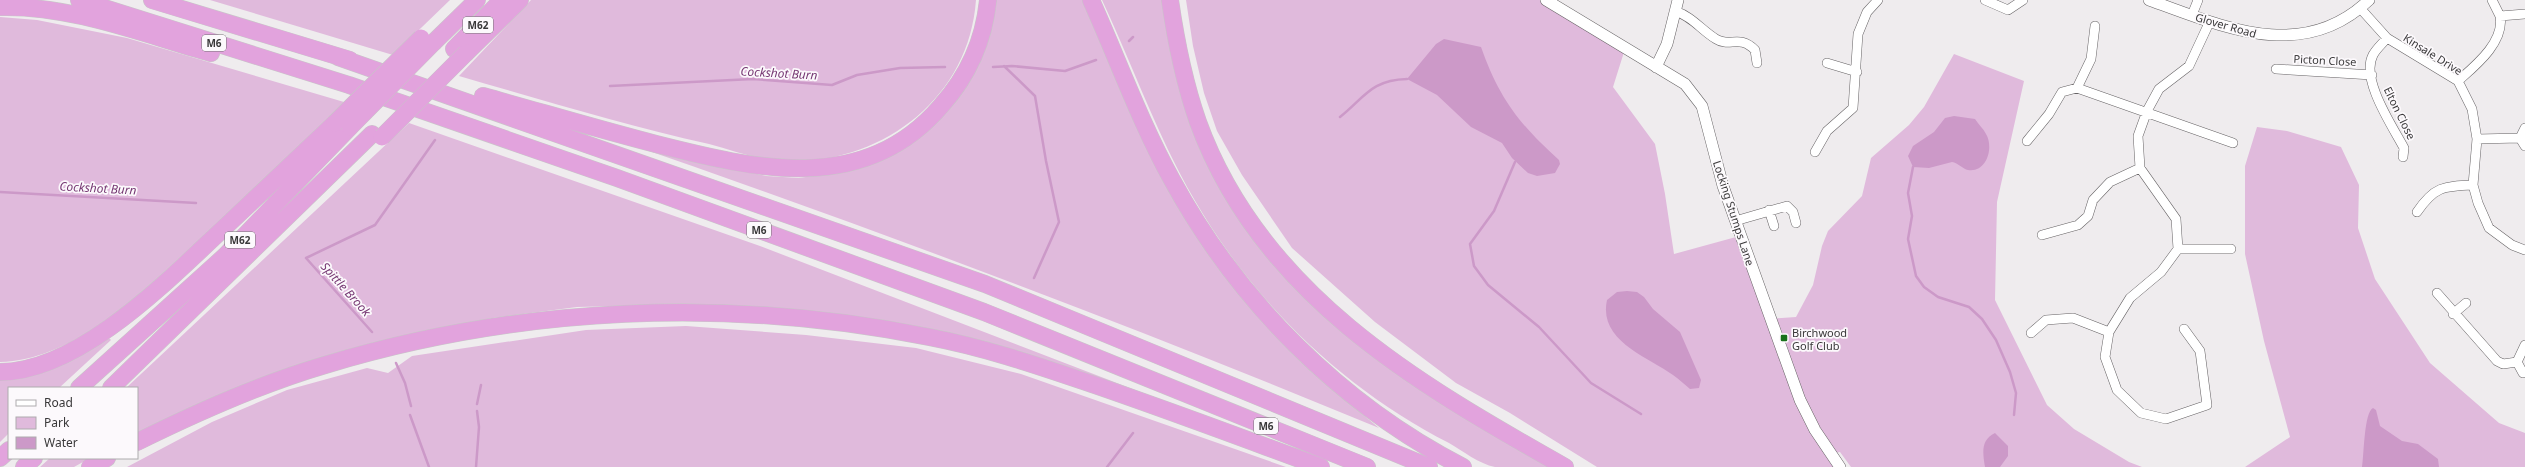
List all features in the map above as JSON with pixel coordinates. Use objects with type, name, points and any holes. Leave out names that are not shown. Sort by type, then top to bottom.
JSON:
[{"type":"highway","name":"M6","points":[[79,0],[349,85],[617,178],[984,312],[1367,467]]},
{"type":"highway","name":"M6","points":[[152,0],[338,57],[985,284],[1429,467]]},
{"type":"highway","points":[[0,372],[31,367],[58,357],[111,328],[164,284],[343,125],[427,40],[464,0]]},
{"type":"highway","name":"M62","points":[[427,40],[477,0]]},
{"type":"highway","name":"M62","points":[[112,387],[314,192],[377,136],[460,51],[502,0]]},
{"type":"highway","points":[[460,51],[520,0]]},
{"type":"highway","points":[[338,57],[730,163],[770,168],[822,167],[848,164],[893,146],[913,133],[935,114],[952,94],[972,59],[986,19],[988,0]]},
{"type":"highway","points":[[1091,0],[1171,179],[1240,284],[1277,327],[1335,381],[1407,435],[1463,467]]},
{"type":"highway","points":[[1170,0],[1177,46],[1199,123],[1235,197],[1285,266],[1327,309],[1388,359],[1457,404],[1566,467]]},
{"type":"highway","points":[[0,7],[29,6],[92,19],[246,63],[349,85]]},
{"type":"highway","name":"M62","points":[[80,387],[225,256],[343,125]]},
{"type":"highway","points":[[138,442],[248,392],[323,365],[394,346],[468,330],[536,321],[634,313],[734,312],[837,323],[930,337],[1026,361],[1127,396],[1321,467]]},
{"type":"highway","points":[[0,458],[8,451]]},
{"type":"highway","points":[[24,467],[33,459]]},
{"type":"highway","points":[[90,467],[105,459]]},
{"type":"street","name":"Locking Stumps Lane","points":[[1546,0],[1684,84],[1702,106],[1735,221],[1800,400],[1815,430],[1840,467]]},
{"type":"street","points":[[1656,67],[1667,44],[1678,0]]},
{"type":"street","points":[[1815,152],[1827,131],[1853,108],[1857,72],[1858,34],[1868,12],[1878,0]]},
{"type":"street","points":[[1985,0],[2008,10],[2023,0]]},
{"type":"street","name":"Glover Road","points":[[2149,0],[2246,32],[2285,36],[2319,29],[2360,8],[2369,0]]},
{"type":"street","points":[[2192,15],[2198,0]]},
{"type":"street","points":[[2458,81],[2480,61],[2501,28],[2500,16],[2492,0]]},
{"type":"street","name":"Kinsale Drive","points":[[2360,8],[2387,38],[2458,81],[2472,109],[2478,140],[2473,184],[2489,228],[2508,243],[2525,250]]},
{"type":"street","points":[[1675,11],[1690,17],[1716,39],[1725,43],[1735,40],[1749,44],[1756,50],[1756,64]]},
{"type":"street","points":[[2500,16],[2525,14]]},
{"type":"street","points":[[2184,329],[2200,351],[2207,405],[2166,419],[2141,413],[2117,390],[2105,357],[2109,332],[2130,298],[2161,272],[2178,249],[2176,219],[2140,168],[2138,136],[2147,111],[2159,89],[2189,66],[2210,21]]},
{"type":"street","points":[[2077,88],[2091,60],[2095,26]]},
{"type":"street","name":"Elton Close","points":[[2387,38],[2373,55],[2372,75],[2375,96],[2404,148],[2403,157]]},
{"type":"street","points":[[1827,63],[1857,72]]},
{"type":"street","name":"Picton Close","points":[[2276,69],[2372,75]]},
{"type":"street","points":[[2027,141],[2049,114],[2062,92],[2077,88],[2125,107],[2147,111],[2233,143]]},
{"type":"street","points":[[2478,140],[2523,142],[2525,128]]},
{"type":"street","points":[[2042,235],[2078,225],[2088,216],[2093,200],[2110,182],[2140,168]]},
{"type":"street","points":[[2415,215],[2430,194],[2444,186],[2473,184]]},
{"type":"street","points":[[1735,221],[1787,206],[1793,212],[1796,223]]},
{"type":"street","points":[[1769,210],[1774,226]]},
{"type":"street","points":[[2178,249],[2231,249]]},
{"type":"street","points":[[2437,293],[2453,314],[2493,358],[2504,364],[2517,362]]},
{"type":"street","points":[[2453,314],[2466,303]]},
{"type":"street","points":[[2031,333],[2046,320],[2073,318],[2109,332]]},
{"type":"street","points":[[2517,362],[2525,345]]},
{"type":"street","points":[[2517,362],[2523,373]]},
{"type":"green space","points":[[210,0],[450,0],[393,55]]},
{"type":"green space","points":[[531,0],[976,0],[970,35],[958,66],[940,93],[917,117],[890,135],[860,149],[827,158],[782,162],[751,156],[678,137],[459,76]]},
{"type":"green space","points":[[992,0],[1085,0],[1153,155],[1330,387],[1379,428],[1192,352],[1005,280],[816,210],[626,143],[766,176],[799,178],[848,171],[934,122]]},
{"type":"green space","points":[[1102,0],[1163,0],[1189,112],[1303,293],[1557,467],[1495,467],[1477,460],[1410,421],[1373,397],[1337,369],[1304,339],[1273,307],[1244,273],[1218,237],[1194,199],[1168,150]]},
{"type":"green space","name":"Birchwood Golf Club","points":[[1186,0],[1540,0],[1624,52],[1613,87],[1655,144],[1665,194],[1674,254],[1736,237],[1767,319],[1796,317],[1813,285],[1822,246],[1828,231],[1862,196],[1871,158],[1909,125],[1924,107],[1954,54],[2024,81],[1997,202],[1995,300],[2047,405],[2074,429],[2129,462],[2142,467],[1851,467],[1840,452],[1826,455],[1835,467],[1597,467],[1510,413],[1456,383],[1375,322],[1292,248],[1242,175],[1217,131],[1204,93],[1193,46]]},
{"type":"green space","points":[[0,17],[37,20],[127,38],[344,102],[214,227],[153,282],[106,320],[81,336],[55,349],[28,358],[0,362]]},
{"type":"green space","points":[[409,123],[760,246],[1156,398],[953,337],[617,306],[577,307],[493,318],[372,343],[332,354],[138,433],[138,387],[127,387]]},
{"type":"green space","points":[[2257,127],[2287,131],[2341,147],[2359,185],[2358,228],[2375,279],[2430,363],[2499,423],[2525,433],[2525,467],[2245,467],[2290,437],[2264,341],[2245,254],[2245,166]]},
{"type":"green space","points":[[686,326],[806,335],[916,348],[1021,374],[1286,467],[127,467],[212,422],[287,390],[367,368],[388,373],[412,356],[586,330]]},
{"type":"green space","points":[[109,338],[111,340],[60,387],[8,387],[8,434],[0,442],[0,379]]},
{"type":"green space","points":[[49,459],[88,459],[74,467],[40,467]]},
{"type":"water","points":[[1444,39],[1481,47],[1503,96],[1521,122],[1559,160],[1560,164],[1555,173],[1537,176],[1528,173],[1512,158],[1502,143],[1471,127],[1437,95],[1407,79],[1436,44]]},
{"type":"water","points":[[1954,116],[1975,119],[1985,132],[1988,139],[1989,152],[1984,163],[1975,170],[1968,170],[1952,162],[1929,168],[1913,167],[1908,156],[1913,146],[1934,132],[1945,118]]},
{"type":"water","points":[[1617,292],[1637,292],[1644,297],[1653,309],[1680,332],[1701,380],[1699,388],[1690,389],[1673,375],[1627,346],[1617,337],[1610,326],[1606,314],[1607,300]]},
{"type":"water","points":[[2373,408],[2376,410],[2380,426],[2402,441],[2418,444],[2438,459],[2439,467],[2362,467],[2366,426],[2370,411]]},
{"type":"water","points":[[1995,433],[2008,446],[2008,456],[2000,467],[1985,467],[1983,452],[1985,443],[1990,436]]},
{"type":"waterway","points":[[1129,41],[1133,37]]},
{"type":"waterway","points":[[993,67],[1012,66],[1065,71],[1096,60]]},
{"type":"waterway","name":"Cockshot Burn","points":[[1004,66],[1035,96],[1046,161],[1059,222],[1034,278]]},
{"type":"waterway","name":"Cockshot Burn","points":[[610,86],[753,79],[832,85],[857,75],[900,68],[945,67]]},
{"type":"waterway","points":[[1340,117],[1363,96],[1377,86],[1395,80],[1407,79]]},
{"type":"waterway","name":"Cockshot Burn","points":[[372,332],[306,258],[375,225],[435,140]]},
{"type":"waterway","points":[[1515,162],[1494,211],[1470,244],[1474,266],[1488,285],[1539,327],[1591,383],[1641,414]]},
{"type":"waterway","points":[[1913,167],[1908,193],[1912,216],[1908,239],[1916,276],[1924,287],[1938,297],[1969,307],[1982,319],[1996,340],[2010,372],[2016,393],[2014,415]]},
{"type":"waterway","name":"Cockshot Burn","points":[[0,192],[196,203]]},
{"type":"waterway","name":"Spittle Brook","points":[[396,363],[405,383],[411,406]]},
{"type":"waterway","points":[[477,404],[481,385]]},
{"type":"waterway","points":[[476,467],[479,427],[477,411]]},
{"type":"waterway","name":"Spittle Brook","points":[[410,415],[429,467]]},
{"type":"waterway","points":[[1107,467],[1133,433]]},
{"type":"place","name":"Birchwood Golf Club","points":[[1784,338]]}]
